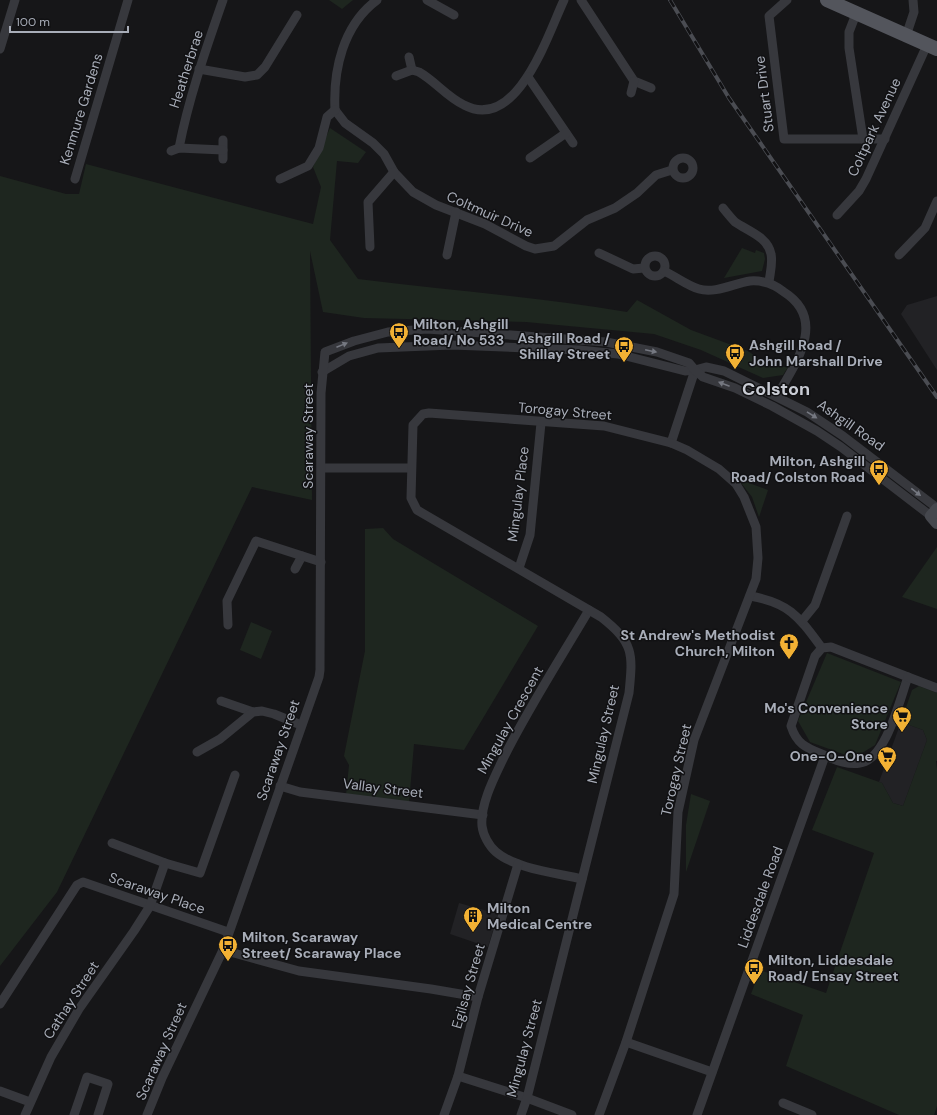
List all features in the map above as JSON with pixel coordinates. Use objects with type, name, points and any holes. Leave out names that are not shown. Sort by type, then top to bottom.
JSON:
[{"type":"main road","points":[[827,0],[932,47]]},
{"type":"street","points":[[0,49],[14,0]]},
{"type":"street","name":"Kenmure Gardens","points":[[75,179],[128,0]]},
{"type":"street","name":"Heatherbrae","points":[[223,140],[223,154],[175,149],[199,69],[224,0]]},
{"type":"street","points":[[280,179],[308,166],[319,148],[327,117],[334,110],[334,89],[346,40],[355,21],[377,0]]},
{"type":"street","points":[[428,0],[454,16]]},
{"type":"street","points":[[396,76],[412,70],[423,74],[463,105],[480,111],[492,109],[502,104],[514,94],[528,77],[564,0]]},
{"type":"street","points":[[581,0],[634,82],[651,88]]},
{"type":"street","name":"Stuart Drive","points":[[787,0],[769,16],[784,139],[885,139]]},
{"type":"street","points":[[906,36],[914,12],[913,0]]},
{"type":"street","points":[[856,14],[849,32],[848,48],[863,139]]},
{"type":"street","points":[[199,69],[245,77],[257,75],[265,67],[293,17]]},
{"type":"street","name":"Coltpark Avenue","points":[[837,215],[859,191],[932,47]]},
{"type":"street","points":[[409,57],[412,70]]},
{"type":"street","points":[[528,77],[572,143]]},
{"type":"street","points":[[632,93],[634,82]]},
{"type":"street","name":"Coltmuir Drive","points":[[334,110],[345,123],[373,143],[384,154],[394,172],[414,192],[436,205],[485,224],[526,246],[545,249],[554,246],[587,220],[615,208],[637,193],[656,174],[672,170]]},
{"type":"street","points":[[530,158],[566,133]]},
{"type":"street","points":[[370,247],[368,202],[394,172]]},
{"type":"street","points":[[899,255],[925,228],[937,201]]},
{"type":"street","points":[[723,208],[734,221],[755,233],[768,246],[772,262],[769,282]]},
{"type":"street","points":[[447,256],[456,212]]},
{"type":"street","points":[[599,253],[633,269],[644,268]]},
{"type":"street","points":[[658,256],[664,260],[664,271],[660,275],[654,277],[648,274],[644,268],[648,258],[658,256]]},
{"type":"street","points":[[664,271],[699,289],[710,290],[751,281],[769,282],[793,297],[803,315],[806,327],[806,338],[802,350],[777,396]]},
{"type":"street","name":"Ashgill Road","points":[[322,372],[325,352],[354,341],[388,332],[427,329],[606,342],[670,356],[689,362],[703,377],[735,388],[772,406],[817,431],[935,514]]},
{"type":"street","name":"Ashgill Road","points":[[322,372],[349,356],[378,348],[452,345],[580,350],[618,354],[686,371],[706,367],[724,371],[807,412],[843,436],[935,514]]},
{"type":"street","points":[[671,443],[695,370]]},
{"type":"street","name":"Scaraway Street","points":[[147,1115],[162,1078],[223,950],[320,670],[322,372]]},
{"type":"street","name":"Torogay Street","points":[[412,468],[413,425],[423,414],[434,413],[541,423],[604,426],[671,443],[688,450],[719,469],[736,484],[744,497],[756,527],[758,550],[756,579],[694,740],[678,812],[674,894],[626,1042],[599,1115]]},
{"type":"street","name":"Mingulay Place","points":[[519,568],[530,535],[541,423]]},
{"type":"street","points":[[322,468],[412,468]]},
{"type":"street","name":"Mingulay Street","points":[[412,468],[411,498],[413,504],[418,510],[589,610],[620,632],[629,647],[632,668],[629,693],[527,1098],[521,1115]]},
{"type":"street","points":[[802,621],[815,605],[847,516]]},
{"type":"street","points":[[228,625],[227,601],[256,541],[321,562]]},
{"type":"street","points":[[295,569],[302,556]]},
{"type":"street","points":[[750,596],[779,603],[802,621],[822,648]]},
{"type":"street","name":"Mingulay Crescent","points":[[582,879],[518,864],[495,852],[484,837],[482,825],[490,787],[520,725],[589,610]]},
{"type":"street","points":[[908,677],[888,734],[873,756],[861,763],[851,764],[825,756],[798,742],[791,726],[815,656],[822,648],[831,647],[937,688]]},
{"type":"street","points":[[221,701],[253,712],[262,711],[274,714],[301,725]]},
{"type":"street","points":[[197,752],[220,739],[253,712]]},
{"type":"street","name":"Liddesdale Road","points":[[697,1115],[825,756]]},
{"type":"street","points":[[112,843],[165,863],[200,873],[235,775]]},
{"type":"street","name":"Vallay Street","points":[[280,786],[300,792],[483,815]]},
{"type":"street","name":"Cathay Street","points":[[25,1115],[51,1057],[80,1009],[150,906],[165,863]]},
{"type":"street","name":"Egilsay Street","points":[[444,1115],[458,1076],[478,997],[518,864]]},
{"type":"street","name":"Scaraway Place","points":[[0,1004],[77,885],[83,882],[228,932]]},
{"type":"street","points":[[223,950],[299,971],[478,997]]},
{"type":"street","points":[[626,1042],[712,1072]]},
{"type":"street","points":[[458,1076],[527,1098],[572,1115]]},
{"type":"street","points":[[74,1115],[87,1077],[108,1084],[98,1115]]},
{"type":"street","points":[[0,1091],[30,1102]]},
{"type":"street","points":[[783,1103],[812,1115]]},
{"type":"shaded area","points":[[329,0],[353,0],[342,9]]},
{"type":"shaded area","points":[[330,128],[366,152],[358,163],[337,161],[330,240],[358,279],[526,298],[627,312],[637,300],[691,330],[748,351],[769,366],[788,367],[783,375],[763,378],[701,350],[654,334],[526,322],[364,318],[323,312],[310,251],[312,500],[252,487],[57,892],[0,966],[0,176],[66,194],[79,194],[86,164],[313,224],[321,187],[313,167]]},
{"type":"shaded area","points":[[742,248],[755,253],[756,250],[764,253],[765,259],[762,271],[724,278]]},
{"type":"shaded area","points":[[937,296],[937,370],[901,314],[907,305]]},
{"type":"shaded area","points":[[738,479],[768,490],[759,517],[752,497]]},
{"type":"shaded area","points":[[383,528],[393,539],[538,626],[464,750],[414,744],[409,803],[346,795],[349,765],[344,756],[365,651],[365,529]]},
{"type":"shaded area","points":[[937,547],[937,609],[902,597]]},
{"type":"shaded area","points":[[251,622],[272,631],[261,659],[240,650]]},
{"type":"shaded area","points":[[827,653],[901,682],[875,745],[854,758],[810,742],[798,721]]},
{"type":"shaded area","points":[[919,686],[937,693],[937,1106],[934,1115],[899,1115],[786,1066],[803,1015],[751,994],[760,970],[826,993],[874,853],[812,830],[837,767],[882,783],[893,803],[903,806],[927,740],[923,730],[901,722],[912,690]]},
{"type":"shaded area","points":[[901,722],[923,730],[927,740],[903,806],[893,803],[882,783],[879,782]]},
{"type":"shaded area","points":[[691,794],[710,801],[686,872],[686,825]]},
{"type":"shaded area","points":[[459,903],[498,914],[488,947],[450,934]]},
{"type":"railway","points":[[670,0],[729,98],[937,397]]},
{"type":"place","name":"Milton, Ashgill Road/ No 533","points":[[399,349]]},
{"type":"place","name":"Ashgill Road / Shillay Street","points":[[624,363]]},
{"type":"place","name":"Ashgill Road / John Marshall Drive","points":[[735,370]]},
{"type":"place","name":"Milton, Ashgill Road/ Colston Road","points":[[879,486]]},
{"type":"place","name":"St Andrew's Methodist Church, Milton","points":[[789,660]]},
{"type":"place","name":"Mo's Convenience Store","points":[[902,733]]},
{"type":"place","name":"One-O-One","points":[[887,773]]},
{"type":"place","name":"Milton Medical Centre","points":[[473,933]]},
{"type":"place","name":"Milton, Scaraway Street/ Scaraway Place","points":[[228,962]]},
{"type":"place","name":"Milton, Liddesdale Road/ Ensay Street","points":[[754,985]]},
{"type":"district","name":"Colston","points":[[776,389]]}]
